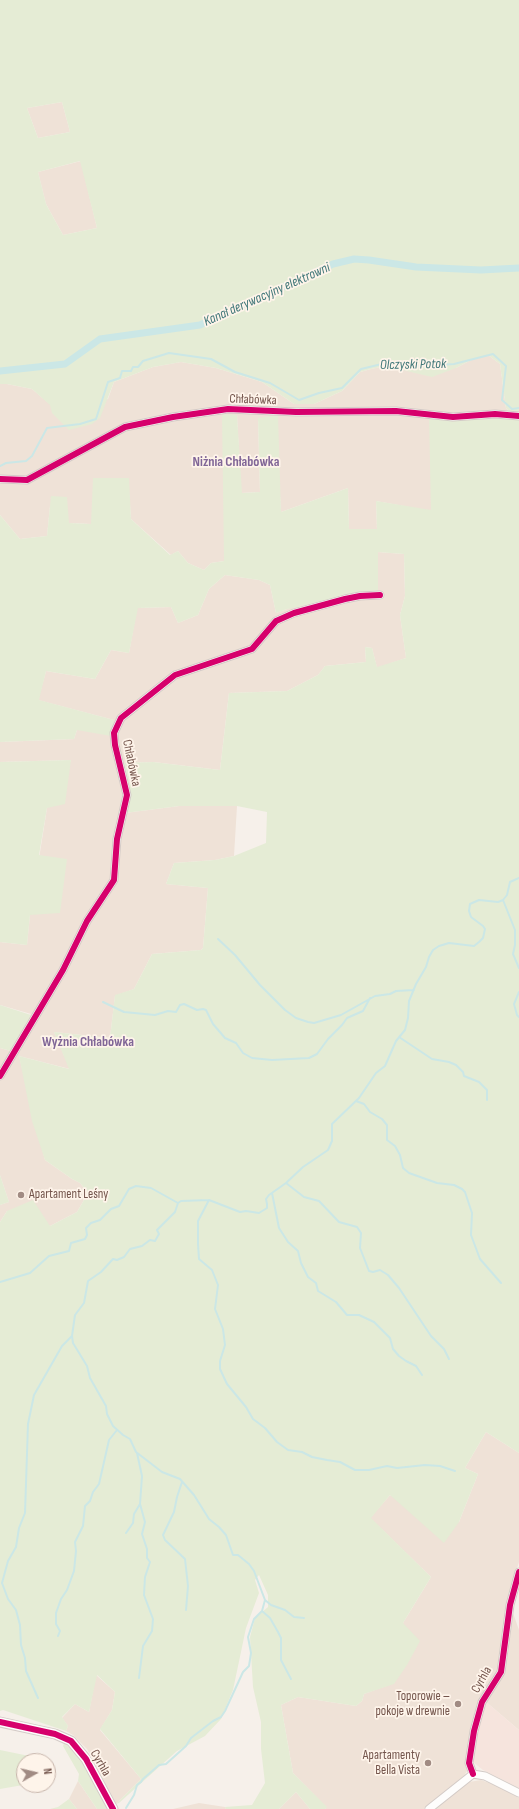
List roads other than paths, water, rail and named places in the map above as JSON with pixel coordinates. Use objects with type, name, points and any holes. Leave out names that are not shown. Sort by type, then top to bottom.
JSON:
[{"type":"street","name":"Chłabówka","points":[[0,479],[27,480],[125,427],[173,417],[228,409],[296,412],[396,411],[453,417],[495,414],[519,416]]},
{"type":"street","name":"Chłabówka","points":[[0,1076],[63,970],[87,921],[114,880],[117,839],[127,795],[125,781],[115,745],[114,732],[121,718],[175,675],[252,649],[276,621],[294,613],[345,599],[360,596],[380,595]]},
{"type":"street","name":"Cyrhla","points":[[474,1774],[469,1763],[474,1731],[482,1702],[495,1684],[501,1672],[510,1605],[519,1572]]},
{"type":"street","name":"Cyrhla","points":[[0,1722],[60,1735],[71,1741],[82,1752],[113,1809]]},
{"type":"street","points":[[429,1809],[474,1774],[479,1773],[519,1793]]},
{"type":"waterway","name":"Kanał derywacyjny elektrowni","points":[[0,371],[65,364],[100,339],[200,325],[333,264],[354,259],[416,267],[481,270],[519,268]]},
{"type":"waterway","name":"Olczyski Potok","points":[[0,466],[6,463],[26,461],[32,456],[47,428],[80,424],[96,419],[108,382],[120,378],[122,371],[131,371],[133,367],[138,367],[143,361],[169,353],[211,359],[235,372],[270,383],[299,400],[319,393],[342,388],[361,369],[386,363],[407,367],[454,364],[493,354],[506,366],[502,400],[512,409],[519,408]]},
{"type":"waterway","points":[[0,1282],[30,1273],[49,1256],[69,1251],[71,1243],[85,1239],[87,1235],[86,1228],[91,1223],[100,1220],[111,1209],[119,1206],[129,1189],[136,1186],[151,1188],[178,1203],[181,1201],[209,1200],[240,1212],[246,1211],[259,1213],[267,1208],[266,1199],[269,1195],[286,1183],[303,1167],[328,1150],[332,1141],[332,1124],[359,1098],[376,1073],[385,1066],[396,1041],[405,1030],[408,1018],[409,1001],[433,950],[439,946],[449,943],[474,946],[479,942],[483,938],[485,929],[471,917],[469,911],[470,904],[479,900],[498,902],[503,900],[507,895],[510,882],[519,878]]},
{"type":"waterway","points":[[503,900],[515,930],[515,945],[513,954],[519,968]]},
{"type":"waterway","points":[[218,939],[235,955],[260,985],[285,1010],[296,1018],[308,1022],[314,1023],[341,1015],[375,996],[390,994],[396,991],[414,990]]},
{"type":"waterway","points":[[519,992],[514,1004],[519,1017]]},
{"type":"waterway","points":[[103,1002],[124,1012],[155,1015],[168,1011],[176,1012],[180,1005],[184,1004],[197,1010],[206,1010],[213,1024],[225,1038],[236,1043],[243,1053],[252,1058],[272,1060],[309,1058],[317,1054],[347,1018],[363,1011],[370,998]]},
{"type":"waterway","points":[[399,1037],[432,1059],[449,1062],[456,1065],[463,1072],[464,1076],[479,1082],[487,1090],[487,1100]]},
{"type":"waterway","points":[[356,1101],[364,1104],[370,1112],[382,1119],[387,1125],[387,1140],[395,1146],[400,1155],[403,1168],[409,1173],[437,1183],[454,1185],[465,1192],[472,1213],[471,1235],[480,1259],[501,1283]]},
{"type":"waterway","points":[[286,1183],[304,1197],[319,1201],[339,1222],[357,1227],[361,1233],[360,1248],[369,1271],[373,1272],[380,1270],[388,1275],[399,1288],[431,1336],[444,1349],[449,1359]]},
{"type":"waterway","points":[[272,1193],[279,1228],[288,1242],[298,1251],[301,1263],[308,1277],[316,1283],[318,1291],[336,1302],[347,1315],[359,1315],[374,1322],[390,1338],[393,1349],[399,1356],[416,1366],[422,1375]]},
{"type":"waterway","points":[[209,1200],[198,1221],[198,1244],[199,1259],[212,1270],[218,1285],[215,1309],[223,1329],[225,1345],[220,1361],[220,1369],[227,1384],[246,1407],[253,1419],[265,1428],[277,1442],[288,1450],[302,1452],[312,1457],[340,1462],[355,1470],[369,1470],[387,1466],[397,1468],[425,1465],[440,1466],[455,1471]]},
{"type":"waterway","points":[[126,1808],[134,1795],[137,1785],[143,1779],[159,1765],[166,1764],[186,1746],[191,1738],[213,1721],[221,1717],[243,1672],[249,1666],[251,1653],[248,1637],[254,1619],[262,1611],[265,1600],[254,1571],[249,1564],[238,1555],[233,1555],[226,1535],[209,1519],[194,1495],[180,1479],[162,1472],[136,1452],[130,1439],[113,1426],[107,1414],[106,1406],[90,1378],[87,1366],[73,1343],[72,1336],[75,1315],[84,1303],[88,1281],[101,1272],[113,1259],[117,1260],[124,1257],[130,1249],[142,1246],[150,1240],[155,1241],[159,1234],[157,1230],[175,1212],[178,1203]]},
{"type":"waterway","points":[[38,1698],[26,1671],[25,1658],[21,1645],[20,1625],[16,1610],[8,1599],[2,1583],[8,1561],[16,1547],[19,1528],[25,1513],[28,1424],[34,1395],[62,1346],[72,1336]]},
{"type":"waterway","points":[[58,1636],[60,1631],[56,1624],[56,1613],[74,1571],[76,1551],[75,1542],[83,1526],[85,1506],[90,1501],[93,1492],[99,1484],[109,1440],[117,1430]]},
{"type":"waterway","points":[[137,1453],[142,1476],[140,1504],[145,1522],[142,1534],[147,1549],[147,1558],[150,1562],[145,1577],[144,1595],[153,1619],[152,1631],[143,1646],[139,1678]]},
{"type":"waterway","points":[[182,1482],[174,1512],[163,1535],[165,1540],[185,1559],[188,1586],[186,1610]]},
{"type":"waterway","points":[[126,1533],[133,1523],[134,1514],[140,1504]]},
{"type":"waterway","points":[[265,1600],[271,1605],[285,1610],[294,1617],[304,1618]]},
{"type":"waterway","points":[[262,1611],[270,1618],[281,1638],[281,1660],[291,1679]]},
{"type":"place","name":"Apartament Leśny","points":[[21,1195]]},
{"type":"place","name":"Toporowie – pokoje w drewnie","points":[[458,1704]]},
{"type":"place","name":"Apartamenty Bella Vista","points":[[428,1763]]},
{"type":"district","name":"Niżnia Chłabówka","points":[[236,462]]},
{"type":"district","name":"Wyżnia Chłabówka","points":[[88,1042]]}]
